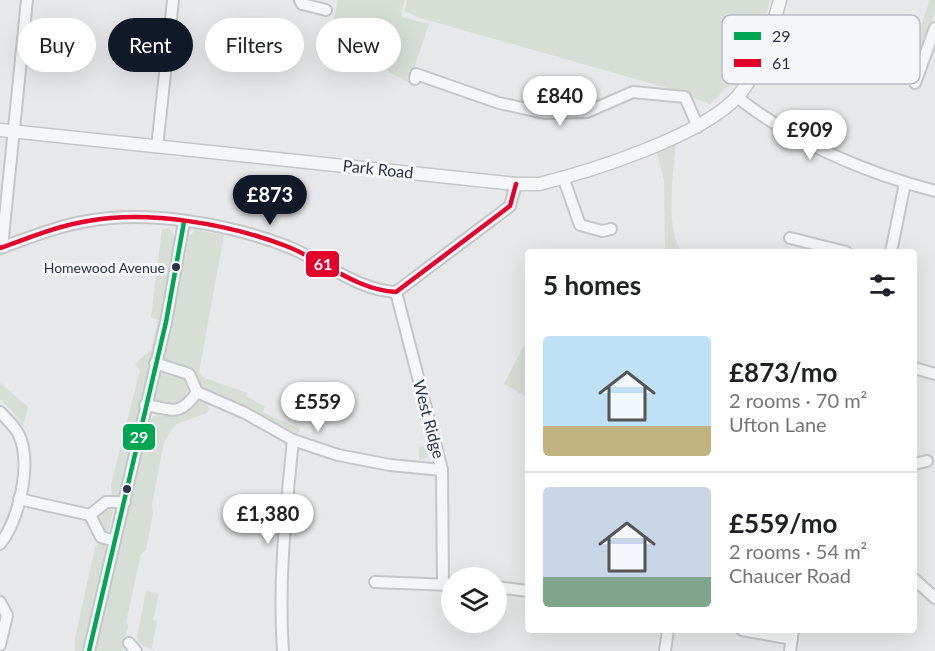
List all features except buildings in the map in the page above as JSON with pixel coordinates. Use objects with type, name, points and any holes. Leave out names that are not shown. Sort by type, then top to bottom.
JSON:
[{"type":"street","points":[[27,0],[14,132],[4,187],[2,248],[88,221],[153,219],[184,222],[226,227],[286,246],[367,286],[396,292],[510,206],[516,184]]},
{"type":"street","points":[[157,147],[173,0]]},
{"type":"street","points":[[300,0],[309,7],[326,10]]},
{"type":"street","name":"Park Road","points":[[776,15],[780,0]]},
{"type":"street","points":[[920,69],[935,28]]},
{"type":"street","points":[[415,79],[416,74],[499,103],[545,113],[587,112],[633,92],[686,97],[698,127]]},
{"type":"street","name":"Park Road","points":[[0,130],[516,184],[538,184],[698,127],[737,97],[746,84]]},
{"type":"street","points":[[737,97],[765,119],[812,146],[906,183],[935,190]]},
{"type":"street","points":[[563,177],[580,225],[602,231],[611,230]]},
{"type":"street","points":[[892,249],[906,183]]},
{"type":"street","points":[[89,651],[125,502],[154,363],[166,322],[184,222]]},
{"type":"street","points":[[790,238],[834,249]]},
{"type":"street","name":"West Ridge","points":[[396,292],[442,470],[446,567]]},
{"type":"street","points":[[154,363],[189,374],[197,392],[245,413],[293,440],[355,459],[442,470]]},
{"type":"street","points":[[917,369],[935,374]]},
{"type":"street","points":[[145,405],[176,411],[190,403],[197,392]]},
{"type":"street","points":[[0,412],[18,433],[25,465],[20,499],[10,528],[0,544]]},
{"type":"street","points":[[283,651],[281,571],[293,440]]},
{"type":"street","points":[[917,463],[927,461]]},
{"type":"street","points":[[20,499],[90,515],[102,537],[115,541]]},
{"type":"street","points":[[90,515],[106,502],[125,502]]},
{"type":"street","points":[[375,582],[441,585]]},
{"type":"street","points":[[917,582],[935,598]]},
{"type":"street","points":[[507,588],[525,591]]},
{"type":"street","points":[[0,602],[7,615],[0,645]]},
{"type":"street","points":[[665,651],[668,633]]},
{"type":"street","points":[[772,633],[792,635],[790,651]]},
{"type":"shaded area","points":[[338,0],[405,0],[402,17],[429,24],[409,83],[389,72],[401,72],[401,18],[335,18]]},
{"type":"shaded area","points":[[407,0],[770,0],[766,15],[722,15],[722,84],[730,84],[710,104],[667,88],[417,17],[405,11]]},
{"type":"shaded area","points":[[930,0],[935,0],[935,11],[920,54],[920,28]]},
{"type":"shaded area","points":[[676,142],[672,216],[677,243],[681,249],[665,249],[664,180],[656,149]]},
{"type":"shaded area","points":[[169,228],[178,240],[119,496],[112,498],[111,485],[140,370],[135,364],[151,350],[158,320],[151,317],[162,229]]},
{"type":"shaded area","points":[[195,230],[224,235],[199,372],[202,377],[247,393],[246,396],[265,407],[262,412],[300,429],[298,434],[234,402],[203,391],[163,358],[189,237]]},
{"type":"shaded area","points":[[525,344],[525,396],[504,384]]},
{"type":"shaded area","points":[[162,371],[186,376],[189,384],[184,404],[180,407],[154,404],[153,399]]},
{"type":"shaded area","points":[[0,383],[28,407],[23,427],[0,399]]},
{"type":"shaded area","points":[[201,401],[207,403],[209,409],[207,413],[177,424],[164,442],[146,550],[141,554],[126,622],[128,626],[123,651],[94,651],[146,423],[159,413],[181,415],[193,403]]},
{"type":"shaded area","points":[[420,417],[423,418],[432,447],[427,458],[419,460],[419,447],[428,445]]},
{"type":"shaded area","points":[[109,507],[113,511],[108,532],[103,533],[96,518],[97,514]]},
{"type":"shaded area","points":[[98,544],[105,545],[106,550],[83,651],[75,651],[75,639],[95,547]]},
{"type":"shaded area","points":[[146,591],[159,594],[153,620],[157,622],[152,647],[155,651],[139,643],[137,637]]},
{"type":"transit line","name":"61","points":[[0,248],[77,223],[112,218],[162,218],[240,231],[264,238],[300,252],[367,286],[396,292],[510,206],[516,184]]},
{"type":"transit line","name":"29","points":[[89,651],[166,322],[184,222]]},
{"type":"place","name":"Homewood Avenue","points":[[176,267]]}]
